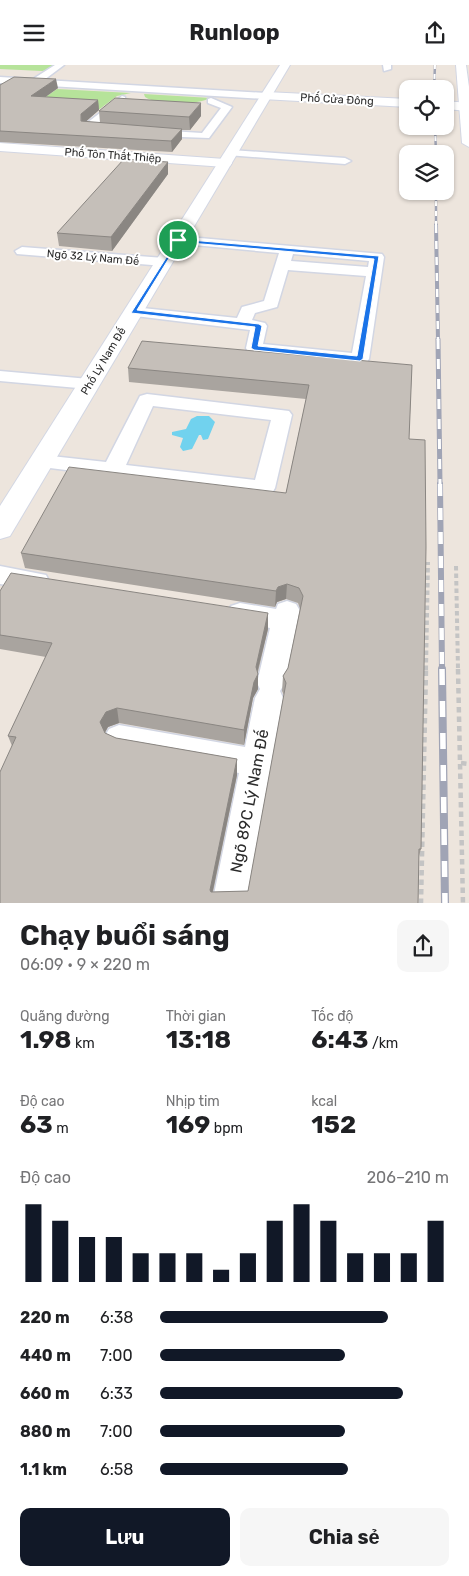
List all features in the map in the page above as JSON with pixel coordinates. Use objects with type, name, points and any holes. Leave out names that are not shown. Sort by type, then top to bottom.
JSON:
[{"type":"street","name":"Phố Lý Nam Đế","points":[[0,529],[285,65]]},
{"type":"street","points":[[461,65],[469,143]]},
{"type":"street","name":"Phố Cửa Đông","points":[[266,95],[399,102]]},
{"type":"street","points":[[454,107],[467,111]]},
{"type":"street","name":"Phố Tôn Thất Thiệp","points":[[0,147],[228,158]]},
{"type":"lane","points":[[35,82],[60,65]]},
{"type":"lane","points":[[0,71],[37,77],[35,82]]},
{"type":"lane","points":[[0,81],[266,95]]},
{"type":"lane","points":[[117,130],[87,128],[120,100],[137,97],[138,93],[143,89]]},
{"type":"lane","points":[[146,132],[205,136],[227,107],[206,103],[223,93]]},
{"type":"lane","points":[[228,158],[345,161]]},
{"type":"lane","points":[[133,312],[259,326],[254,348],[360,359],[377,257],[178,240]]},
{"type":"lane","points":[[243,324],[248,310],[271,305],[287,250]]},
{"type":"lane","name":"Ngõ 32 Lý Nam Đế","points":[[22,251],[164,262]]},
{"type":"lane","points":[[282,265],[374,272]]},
{"type":"lane","points":[[0,376],[89,384]]},
{"type":"lane","points":[[42,461],[113,470],[264,488],[282,415],[147,400],[113,470]]},
{"type":"lane","points":[[0,575],[59,585]]},
{"type":"lane","name":"Ngõ 89C Lý Nam Đế","points":[[217,609],[286,615],[229,903]]},
{"type":"lane","points":[[119,738],[257,763]]},
{"type":"path","points":[[421,903],[428,563]]},
{"type":"path","points":[[456,566],[463,903]]},
{"type":"path","points":[[461,763],[469,764]]},
{"type":"green space","points":[[0,65],[54,65],[48,70],[42,71],[0,69]]},
{"type":"green space","points":[[57,89],[131,93],[117,96],[97,111],[24,112]]},
{"type":"green space","points":[[144,94],[211,98],[187,103],[168,104],[152,100],[145,97]]},
{"type":"water","points":[[197,416],[209,416],[215,422],[208,439],[203,440],[201,435],[199,435],[192,449],[183,451],[180,447],[183,438],[172,435],[172,432],[186,429],[191,419]]},
{"type":"building","points":[[14,77],[56,79],[31,96],[98,100],[81,114],[81,121],[182,129],[171,141],[0,131],[0,85]]},
{"type":"building","points":[[115,98],[201,103],[189,117],[99,111]]},
{"type":"building","points":[[124,159],[168,162],[111,237],[57,233]]},
{"type":"building","points":[[142,341],[412,365],[409,439],[425,440],[426,547],[421,849],[419,849],[418,903],[0,903],[0,772],[16,737],[8,736],[52,643],[0,635],[0,591],[11,573],[268,613],[256,667],[258,674],[254,682],[244,730],[117,708],[106,712],[100,722],[105,733],[116,738],[237,759],[210,890],[211,892],[248,891],[286,683],[283,676],[288,668],[303,596],[299,588],[287,584],[278,587],[276,591],[21,553],[69,467],[286,493],[309,385],[128,368]]},
{"type":"railway","points":[[434,80],[435,65]]},
{"type":"railway","points":[[435,135],[436,145]]},
{"type":"railway","points":[[436,200],[436,225]]},
{"type":"railway","points":[[436,225],[438,340]]},
{"type":"railway","points":[[438,339],[440,485]]},
{"type":"railway","points":[[440,484],[442,670]]},
{"type":"railway","points":[[442,669],[445,903]]},
{"type":"route","points":[[178,240],[377,257],[360,359],[254,348],[259,326],[133,312],[178,240]]}]
